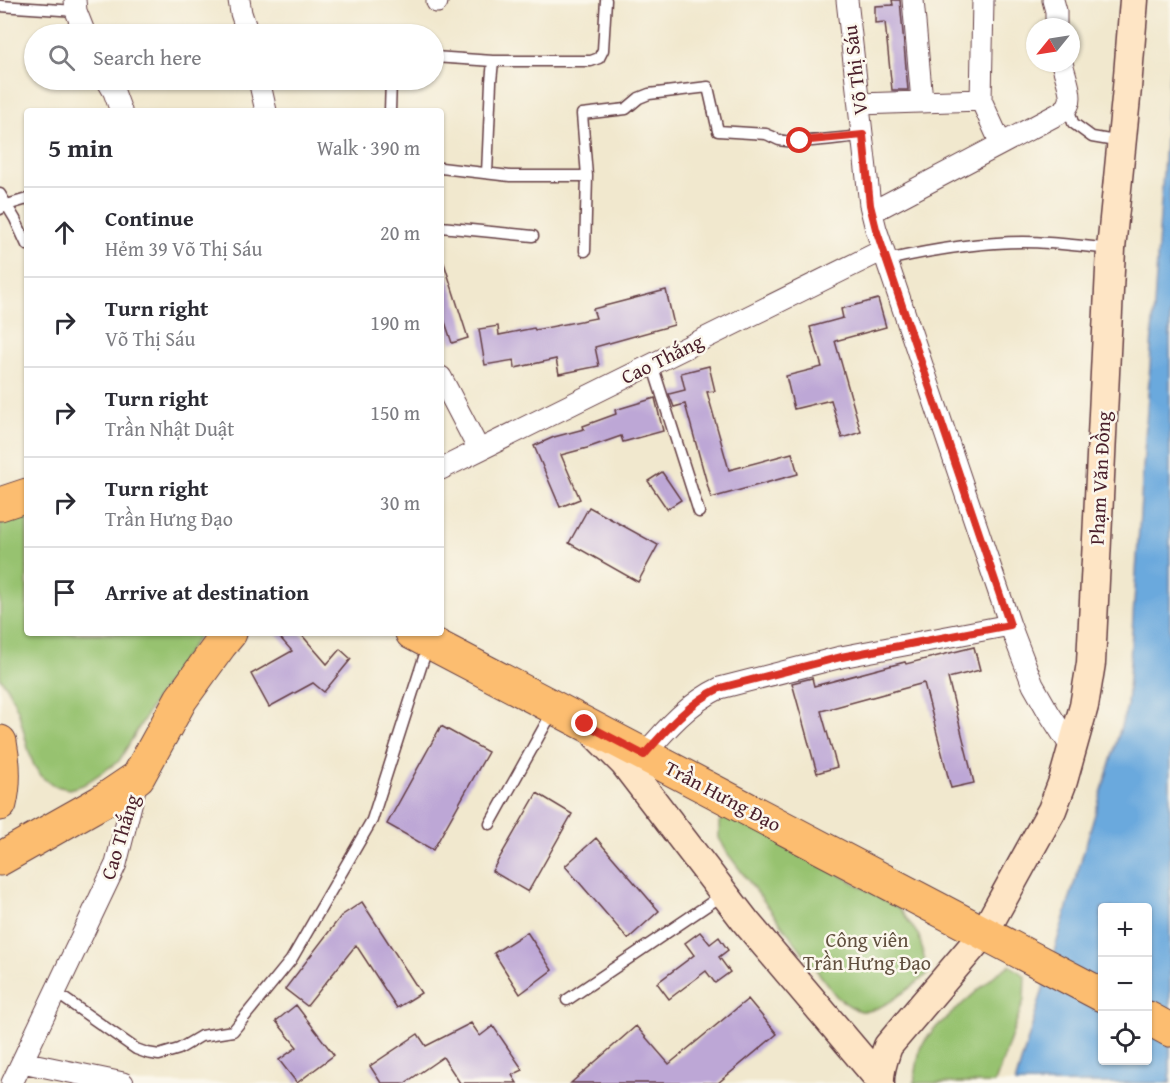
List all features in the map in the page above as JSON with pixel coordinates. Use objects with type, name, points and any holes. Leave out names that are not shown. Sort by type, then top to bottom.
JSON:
[{"type":"main road","points":[[0,504],[24,496]]},
{"type":"main road","name":"Cao Thắng","points":[[138,777],[181,699],[228,636]]},
{"type":"main road","name":"Trần Hưng Đạo","points":[[421,637],[1098,993]]},
{"type":"main road","points":[[0,742],[3,758],[3,792],[0,804]]},
{"type":"main road","points":[[0,859],[101,802],[138,777]]},
{"type":"main road","points":[[1152,1020],[1170,1030]]},
{"type":"street","points":[[239,0],[245,24]]},
{"type":"street","name":"Võ Thị Sáu","points":[[847,0],[872,212],[1010,625],[1033,685],[1073,750]]},
{"type":"street","points":[[913,0],[922,101]]},
{"type":"street","points":[[983,0],[981,100],[1000,144]]},
{"type":"street","points":[[1053,0],[1056,18]]},
{"type":"street","name":"Phạm Văn Đồng","points":[[880,1081],[888,1046],[984,933],[1052,810],[1073,750],[1084,706],[1091,663],[1111,249],[1134,0]]},
{"type":"street","points":[[75,5],[82,24]]},
{"type":"street","points":[[872,212],[1058,114],[1068,106],[1070,101],[1064,72]]},
{"type":"street","points":[[113,90],[120,108]]},
{"type":"street","points":[[262,90],[265,108]]},
{"type":"street","points":[[859,104],[981,100]]},
{"type":"street","name":"Cao Thắng","points":[[444,468],[652,364],[885,255]]},
{"type":"street","points":[[444,383],[479,450]]},
{"type":"street","points":[[644,755],[668,727],[706,695],[720,688],[841,657],[1010,625]]},
{"type":"street","points":[[585,724],[624,763],[746,922],[880,1081]]},
{"type":"street","name":"Cao Thắng","points":[[12,1083],[116,864],[138,777]]},
{"type":"street","points":[[22,1062],[123,1083]]},
{"type":"lane","points":[[444,58],[493,61],[591,61],[599,58],[603,50],[606,0]]},
{"type":"lane","points":[[0,6],[75,5]]},
{"type":"lane","points":[[487,173],[490,82],[493,61]]},
{"type":"lane","points":[[585,251],[587,176],[582,114],[626,109],[639,98],[649,94],[708,87],[718,131],[766,134],[778,139],[800,141],[863,135]]},
{"type":"lane","points":[[390,108],[391,90]]},
{"type":"lane","points":[[1068,106],[1073,123],[1092,138],[1121,142]]},
{"type":"lane","points":[[444,168],[510,176],[587,176]]},
{"type":"lane","points":[[0,194],[3,207],[15,219],[24,238]]},
{"type":"lane","points":[[3,207],[24,200]]},
{"type":"lane","points":[[444,227],[533,236]]},
{"type":"lane","points":[[885,255],[1002,242],[1111,249]]},
{"type":"lane","points":[[652,364],[699,512]]},
{"type":"lane","points":[[55,992],[136,1049],[147,1053],[159,1055],[179,1049],[201,1036],[233,1031],[291,960],[372,820],[421,637]]},
{"type":"lane","points":[[490,824],[555,708]]},
{"type":"lane","points":[[567,1000],[725,894]]},
{"type":"green space","points":[[24,517],[24,636],[199,636],[154,702],[119,761],[83,785],[69,789],[55,786],[43,778],[34,766],[18,710],[0,678],[0,524]]},
{"type":"green space","name":"Công viên Trần Hưng Đạo","points":[[729,814],[747,821],[900,909],[919,936],[928,974],[887,1004],[869,1011],[855,1009],[836,996],[728,854],[719,838],[719,822]]},
{"type":"green space","name":"Công viên Trần Hưng Đạo","points":[[1010,965],[1025,976],[1024,1000],[995,1083],[914,1083],[920,1048],[933,1030],[995,975]]},
{"type":"water","points":[[1170,68],[1170,1083],[1015,1083],[1127,706]]},
{"type":"building","points":[[892,0],[900,0],[908,90],[892,90],[885,22],[875,23],[875,6],[893,5]]},
{"type":"building","points":[[444,263],[468,338],[452,343],[444,319]]},
{"type":"building","points":[[666,290],[674,325],[595,347],[599,366],[559,374],[556,359],[515,368],[514,360],[485,365],[479,329],[498,326],[499,335],[596,318],[593,309]]},
{"type":"building","points":[[878,299],[886,327],[835,341],[861,432],[842,438],[831,400],[794,409],[786,376],[822,367],[810,327],[843,318],[841,309]]},
{"type":"building","points":[[709,366],[715,391],[707,392],[729,470],[792,453],[798,474],[711,498],[685,404],[674,407],[669,394],[685,390],[681,373]]},
{"type":"building","points":[[655,398],[663,431],[623,442],[621,436],[561,455],[580,499],[560,507],[534,446],[554,437],[584,429],[583,426],[616,414],[615,410]]},
{"type":"building","points":[[662,472],[681,500],[667,509],[648,481]]},
{"type":"building","points":[[589,507],[658,545],[638,582],[569,543]]},
{"type":"building","points":[[279,636],[303,636],[327,664],[340,649],[351,659],[324,692],[313,683],[269,707],[251,674],[292,651]]},
{"type":"building","points":[[974,647],[980,670],[948,678],[974,783],[951,788],[924,683],[821,711],[837,767],[817,773],[792,683],[812,678],[814,686]]},
{"type":"building","points":[[441,726],[488,752],[433,850],[387,824]]},
{"type":"building","points":[[537,793],[572,814],[528,892],[492,871]]},
{"type":"building","points":[[596,838],[659,911],[628,939],[565,866]]},
{"type":"building","points":[[362,902],[421,993],[397,1008],[356,945],[307,1006],[285,989],[341,916]]},
{"type":"building","points":[[527,932],[552,970],[520,994],[494,953]]},
{"type":"building","points":[[700,932],[710,944],[719,937],[728,950],[719,957],[730,972],[715,983],[706,971],[669,999],[657,983],[694,955],[685,943]]},
{"type":"building","points":[[748,999],[777,1034],[718,1083],[571,1083],[636,1026],[669,1064]]},
{"type":"building","points":[[296,1005],[334,1055],[297,1083],[279,1060],[297,1047],[276,1021]]},
{"type":"building","points":[[471,1023],[480,1036],[493,1026],[523,1070],[512,1075],[517,1083],[460,1083],[443,1057],[405,1083],[381,1083],[370,1066],[418,1034],[426,1046]]},
{"type":"route","points":[[585,724],[644,755],[668,727],[706,695],[720,688],[841,657],[1010,625],[876,229],[870,205],[863,135],[800,141]]}]
